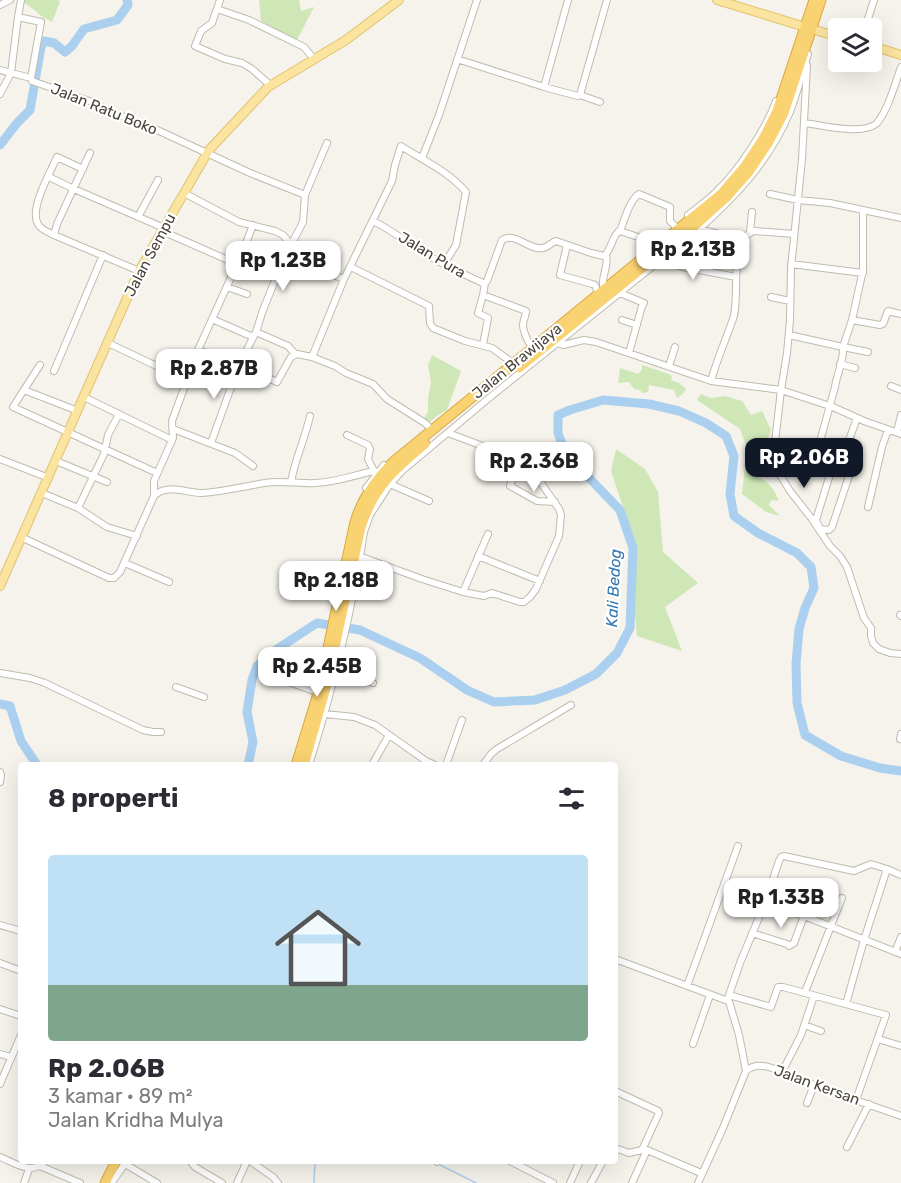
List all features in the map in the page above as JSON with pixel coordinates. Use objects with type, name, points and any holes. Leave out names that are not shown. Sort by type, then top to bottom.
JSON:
[{"type":"highway","name":"Jalan Brawijaya","points":[[344,592],[358,556],[365,513],[384,481],[398,467],[698,223],[726,198],[749,172],[769,142],[784,113],[808,44],[814,0]]},
{"type":"highway","name":"Jalan Brawijaya","points":[[297,762],[308,740],[326,688],[344,592],[351,539],[359,509],[378,478],[393,462],[721,194],[745,166],[764,137],[777,111],[794,63],[821,0]]},
{"type":"highway","points":[[292,762],[335,634]]},
{"type":"highway","name":"Jalan Brawijaya","points":[[304,762],[308,740]]},
{"type":"highway","points":[[108,1183],[120,1164]]},
{"type":"main road","name":"Jalan Sempu","points":[[0,586],[139,271],[207,154],[270,85],[346,40],[399,0]]},
{"type":"main road","points":[[717,0],[828,34]]},
{"type":"main road","points":[[882,49],[901,55]]},
{"type":"street","points":[[0,94],[11,73],[21,0]]},
{"type":"street","points":[[220,0],[211,25],[201,31],[195,46],[225,59],[242,63],[270,85]]},
{"type":"street","points":[[422,158],[439,115],[477,0]]},
{"type":"street","points":[[544,87],[568,0]]},
{"type":"street","points":[[580,95],[607,0]]},
{"type":"street","points":[[868,18],[874,0]]},
{"type":"street","points":[[0,5],[8,1]]},
{"type":"street","points":[[217,9],[249,20],[304,47],[314,59]]},
{"type":"street","points":[[18,17],[41,22],[34,80]]},
{"type":"street","points":[[448,433],[530,467],[555,502],[561,515],[559,536],[540,581],[524,602],[492,593],[484,596],[463,591],[358,556],[370,515],[390,484],[402,471],[448,433],[620,293],[729,202],[754,174],[773,145],[790,112],[810,48],[808,44]]},
{"type":"street","points":[[808,55],[791,264],[789,335],[773,459],[774,465],[790,491],[847,567],[864,618],[871,628],[873,643],[879,649],[901,654]]},
{"type":"street","points":[[457,59],[600,102]]},
{"type":"street","points":[[344,592],[355,510],[376,471],[718,190],[758,136],[773,108],[789,66],[794,63]]},
{"type":"street","points":[[804,123],[859,130],[871,127],[885,110],[901,67]]},
{"type":"street","name":"Jalan Ratu Boko","points":[[0,70],[92,102],[305,195]]},
{"type":"street","points":[[211,443],[239,364],[255,335],[291,244],[303,222],[305,195],[327,143]]},
{"type":"street","points":[[312,357],[344,279],[392,181],[394,165],[401,146],[458,182],[466,192],[456,245],[444,264]]},
{"type":"street","points":[[54,235],[90,153]]},
{"type":"street","points":[[83,170],[57,157],[37,201],[37,223],[54,235],[139,271]]},
{"type":"street","points":[[49,177],[237,264]]},
{"type":"street","points":[[138,217],[158,180]]},
{"type":"street","points":[[184,193],[239,222],[283,235],[291,244],[299,260],[305,265],[344,279]]},
{"type":"street","points":[[600,287],[608,260],[606,256],[614,237],[621,231],[628,209],[637,194],[647,196],[669,207],[670,221],[675,226]]},
{"type":"street","points":[[770,194],[830,203],[901,218]]},
{"type":"street","points":[[816,456],[863,273],[863,210]]},
{"type":"street","points":[[711,381],[734,316],[738,252],[743,240],[750,232],[752,212]]},
{"type":"street","name":"Jalan Pura","points":[[374,221],[421,251],[483,283],[485,283],[503,238],[510,237],[539,248],[546,247],[554,241],[606,256]]},
{"type":"street","points":[[22,538],[109,578],[118,576],[154,496],[154,481],[172,440],[172,421],[186,380],[253,225]]},
{"type":"street","points":[[699,228],[743,240]]},
{"type":"street","points":[[621,231],[654,244]]},
{"type":"street","points":[[750,232],[794,234]]},
{"type":"street","points":[[567,245],[560,275],[600,287]]},
{"type":"street","points":[[54,371],[103,255]]},
{"type":"street","points":[[660,260],[683,267],[736,277]]},
{"type":"street","points":[[791,264],[863,273]]},
{"type":"street","points":[[351,267],[429,306],[430,323],[433,328],[496,350],[510,361]]},
{"type":"street","points":[[483,345],[488,318],[477,313],[485,283]]},
{"type":"street","points":[[227,286],[247,294]]},
{"type":"street","points":[[620,293],[645,303],[642,306],[629,353]]},
{"type":"street","points":[[483,295],[526,311],[523,325],[527,340],[531,344]]},
{"type":"street","points":[[771,297],[790,300]]},
{"type":"street","points":[[852,320],[880,325],[883,324],[888,311],[901,314]]},
{"type":"street","points":[[212,319],[288,346],[295,354],[312,357],[373,384],[387,399],[429,427]]},
{"type":"street","points":[[622,320],[637,325]]},
{"type":"street","points":[[789,335],[868,352]]},
{"type":"street","points":[[559,343],[563,345],[584,340],[596,342],[711,381],[781,390],[899,433],[901,415]]},
{"type":"street","points":[[108,343],[186,380]]},
{"type":"street","points":[[669,366],[675,347]]},
{"type":"street","points":[[198,350],[239,364],[277,382],[295,354]]},
{"type":"street","points":[[840,364],[855,368]]},
{"type":"street","points":[[40,365],[13,407],[157,473]]},
{"type":"street","points":[[891,386],[901,390]]},
{"type":"street","points":[[24,390],[78,411]]},
{"type":"street","points":[[84,397],[172,440]]},
{"type":"street","points":[[78,508],[118,414]]},
{"type":"street","points":[[291,482],[310,416]]},
{"type":"street","points":[[844,454],[857,418]]},
{"type":"street","points":[[173,429],[235,453],[253,466]]},
{"type":"street","points":[[868,507],[888,430]]},
{"type":"street","points":[[347,435],[368,446],[370,449],[368,459],[376,471]]},
{"type":"street","points":[[844,454],[854,458],[854,461],[832,527],[829,530],[820,529],[816,520],[836,458],[844,454]]},
{"type":"street","points":[[0,459],[49,478]]},
{"type":"street","points":[[56,461],[107,482]]},
{"type":"street","points":[[518,461],[510,486],[537,501],[555,502]]},
{"type":"street","points":[[154,496],[166,489],[202,492],[229,490],[266,482],[328,482],[376,471]]},
{"type":"street","points":[[390,484],[429,501]]},
{"type":"street","points":[[42,493],[78,508],[107,527],[137,536]]},
{"type":"street","points":[[463,591],[488,534]]},
{"type":"street","points":[[478,556],[540,581]]},
{"type":"street","points":[[125,563],[169,582]]},
{"type":"street","points":[[310,762],[337,669],[335,634]]},
{"type":"street","points":[[337,669],[373,683]]},
{"type":"street","points":[[0,673],[45,683],[143,730],[161,732]]},
{"type":"street","points":[[266,674],[314,691]]},
{"type":"street","points":[[176,687],[204,697]]},
{"type":"street","points":[[485,762],[497,749],[571,705]]},
{"type":"street","points":[[325,714],[354,717],[375,725],[423,762]]},
{"type":"street","points":[[447,762],[462,720]]},
{"type":"street","points":[[374,762],[389,735]]},
{"type":"street","points":[[0,772],[2,776],[0,782]]},
{"type":"street","points":[[687,986],[738,846]]},
{"type":"street","points":[[698,1183],[746,1071],[728,998],[781,857],[784,855],[855,871],[868,864],[901,875]]},
{"type":"street","points":[[846,1004],[887,869]]},
{"type":"street","points":[[805,992],[842,898]]},
{"type":"street","points":[[765,903],[898,953],[901,937]]},
{"type":"street","points":[[752,933],[791,946],[804,916]]},
{"type":"street","points":[[0,925],[18,930]]},
{"type":"street","points":[[618,960],[710,995],[771,1007],[778,987],[783,987],[886,1015],[856,1100]]},
{"type":"street","points":[[0,964],[18,970]]},
{"type":"street","points":[[693,1044],[710,995]]},
{"type":"street","points":[[782,1072],[804,1025],[814,996]]},
{"type":"street","points":[[0,1009],[18,1015]]},
{"type":"street","points":[[804,1025],[822,1031]]},
{"type":"street","points":[[878,1039],[901,1046]]},
{"type":"street","points":[[0,1084],[18,1042]]},
{"type":"street","points":[[0,1054],[11,1057]]},
{"type":"street","points":[[745,1062],[753,1066]]},
{"type":"street","name":"Jalan Kersan","points":[[746,1071],[753,1066],[764,1066],[901,1116]]},
{"type":"street","points":[[807,1103],[814,1085]]},
{"type":"street","points":[[618,1092],[659,1113],[632,1183]]},
{"type":"street","points":[[847,1147],[869,1104]]},
{"type":"street","points":[[618,1149],[629,1153],[644,1150],[702,1173]]},
{"type":"street","points":[[0,1157],[28,1169],[42,1164],[80,1183]]},
{"type":"street","points":[[124,1164],[157,1183]]},
{"type":"street","points":[[192,1164],[222,1183]]},
{"type":"street","points":[[237,1183],[247,1164]]},
{"type":"street","points":[[254,1164],[278,1183]]},
{"type":"street","points":[[516,1164],[554,1183]]},
{"type":"street","points":[[570,1183],[579,1164]]},
{"type":"street","points":[[591,1183],[601,1164]]},
{"type":"street","points":[[24,1183],[28,1169]]},
{"type":"green space","points":[[24,0],[58,0],[60,2],[52,22],[42,17],[23,2]]},
{"type":"green space","points":[[259,0],[299,0],[301,11],[314,7],[296,42],[261,21]]},
{"type":"green space","points":[[432,355],[461,371],[447,410],[429,423],[423,420],[428,412],[431,383],[428,365]]},
{"type":"green space","points":[[642,365],[672,376],[671,380],[686,389],[684,393],[677,398],[674,390],[649,385],[648,392],[642,393],[634,389],[629,382],[618,383],[620,368],[638,374],[642,370]]},
{"type":"green space","points":[[701,394],[711,398],[725,396],[742,401],[751,415],[762,411],[771,430],[757,467],[756,476],[768,483],[775,492],[779,501],[771,500],[769,505],[780,516],[766,512],[742,494],[747,448],[740,429],[697,400]]},
{"type":"green space","points":[[616,449],[645,469],[658,492],[663,552],[698,583],[665,607],[682,651],[637,636],[636,546],[611,471]]},
{"type":"waterway","points":[[0,145],[30,110],[44,41],[54,43],[65,52],[84,29],[117,20],[128,5],[127,0]]},
{"type":"waterway","name":"Kali Bedog","points":[[249,762],[253,742],[247,712],[252,680],[257,666],[271,653],[317,623],[360,630],[420,658],[467,690],[494,702],[535,700],[565,690],[596,674],[617,653],[630,628],[633,548],[620,510],[566,454],[558,433],[558,415],[603,400],[649,404],[679,411],[706,423],[726,436],[734,456],[730,494],[734,516],[758,533],[797,553],[811,567],[814,588],[799,629],[796,664],[797,703],[805,735],[841,756],[880,768],[901,771]]},
{"type":"waterway","name":"Kali Bedog","points":[[0,704],[10,706],[21,741],[35,762]]},
{"type":"waterway","points":[[314,1183],[315,1164]]},
{"type":"waterway","points":[[440,1165],[476,1183]]}]
